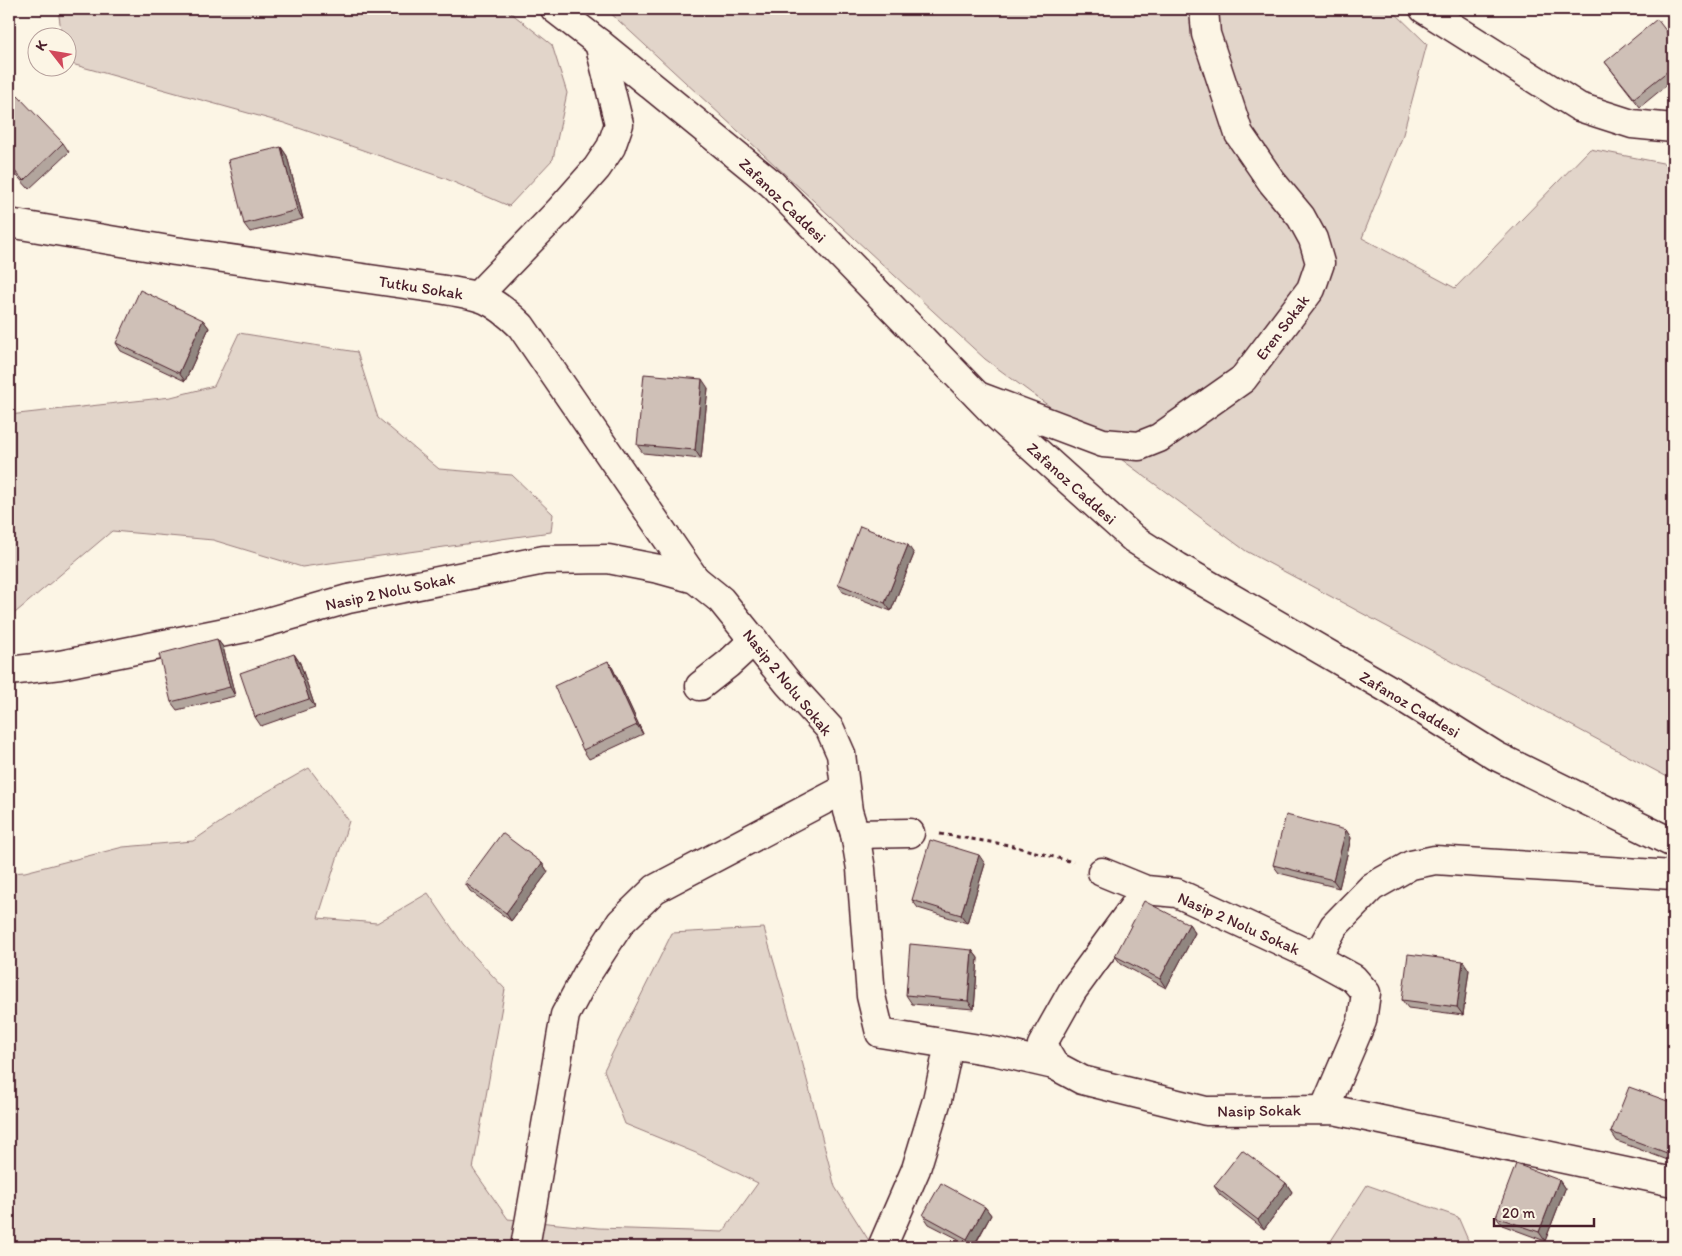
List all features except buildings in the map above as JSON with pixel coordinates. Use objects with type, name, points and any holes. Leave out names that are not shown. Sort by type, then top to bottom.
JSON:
[{"type":"street","name":"Zafanoz Caddesi","points":[[555,9],[772,184],[994,413],[1134,539],[1392,691],[1496,756],[1673,843]]},
{"type":"street","name":"Eren Sokak","points":[[978,396],[1103,442],[1139,446],[1160,438],[1243,380],[1311,289],[1320,263],[1314,239],[1301,217],[1272,182],[1239,134],[1206,34],[1204,9]]},
{"type":"street","points":[[1424,9],[1579,107],[1632,124],[1673,128]]},
{"type":"street","points":[[478,295],[559,211],[597,168],[611,147],[619,124],[599,43]]},
{"type":"street","name":"Tutku Sokak","points":[[9,222],[175,251],[478,295],[504,310],[521,326],[695,578]]},
{"type":"street","name":"Nasip 2 Nolu Sokak","points":[[9,671],[60,665],[250,627],[348,598],[544,560],[608,559],[695,578],[721,600],[788,682],[830,729],[840,754],[848,811],[855,834],[861,869],[871,996],[880,1033],[949,1045]]},
{"type":"street","points":[[700,686],[754,640]]},
{"type":"street","points":[[524,1247],[565,1015],[587,974],[621,922],[655,889],[845,789]]},
{"type":"street","points":[[855,834],[910,832]]},
{"type":"street","name":"Nasip 2 Nolu Sokak","points":[[1102,872],[1146,890],[1177,893],[1311,955],[1323,946],[1334,926],[1372,887],[1410,865],[1434,860],[1462,861],[1673,875]]},
{"type":"street","points":[[1054,1065],[1042,1045],[1073,990],[1146,890]]},
{"type":"street","points":[[1311,955],[1353,978],[1366,993],[1362,1021],[1324,1110]]},
{"type":"street","points":[[882,1247],[916,1169],[937,1100],[949,1045]]},
{"type":"street","name":"Nasip Sokak","points":[[949,1045],[998,1052],[1054,1065],[1082,1080],[1206,1111],[1334,1110],[1673,1182]]},
{"type":"path","points":[[910,832],[952,835],[1009,845],[1056,857],[1102,872]]},
{"type":"shaded area","points":[[58,9],[506,9],[552,45],[567,93],[553,159],[509,206],[444,178],[284,123],[78,66],[78,28],[61,28]]},
{"type":"shaded area","points":[[606,9],[1391,9],[1427,44],[1402,138],[1362,238],[1455,288],[1590,149],[1673,165],[1673,780],[1246,551],[985,359]]},
{"type":"shaded area","points":[[239,333],[357,352],[378,418],[439,469],[512,475],[553,514],[551,532],[302,567],[213,540],[112,531],[9,618],[9,415],[171,397],[214,386]]},
{"type":"shaded area","points":[[309,768],[349,821],[318,918],[377,923],[428,893],[463,944],[505,989],[473,1169],[508,1219],[598,1228],[723,1232],[758,1183],[696,1153],[625,1124],[604,1070],[672,933],[764,928],[797,1042],[835,1187],[873,1247],[9,1247],[9,873],[25,872],[123,847],[193,841],[256,798]]},
{"type":"shaded area","points":[[1367,1185],[1458,1217],[1471,1247],[1327,1247]]}]
